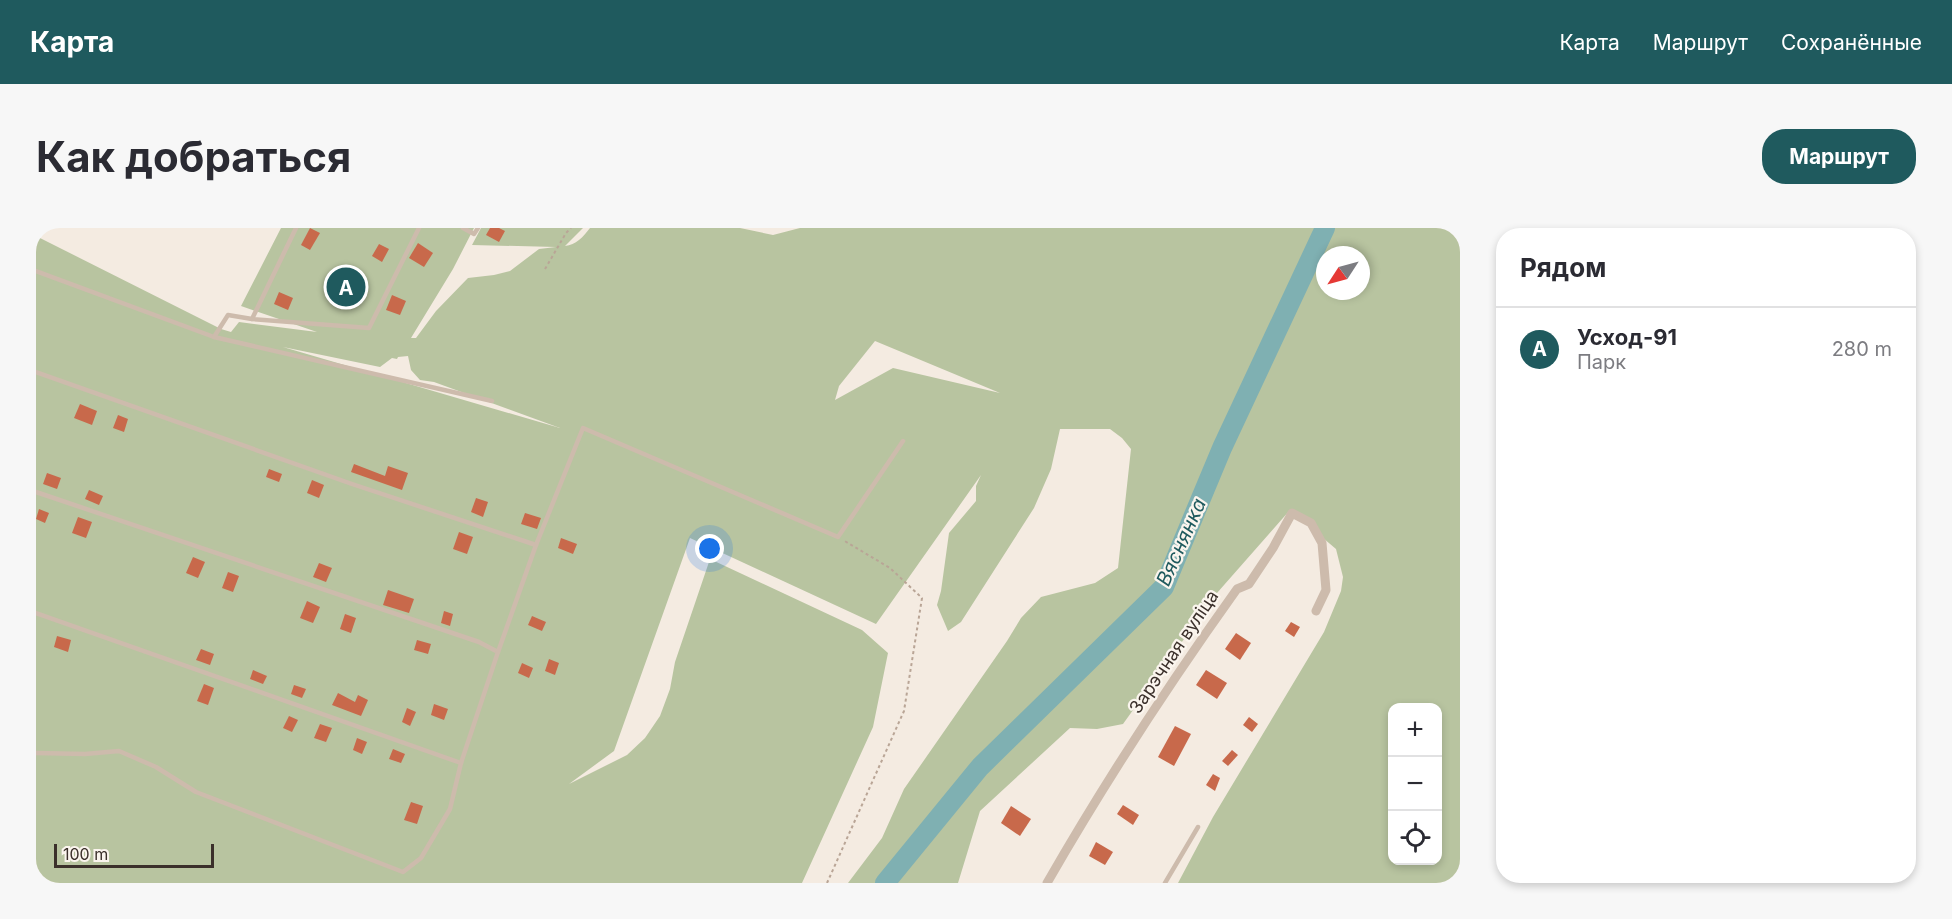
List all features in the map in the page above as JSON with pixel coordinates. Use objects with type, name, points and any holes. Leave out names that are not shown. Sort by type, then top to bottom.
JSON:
[{"type":"street","name":"Зарэчная вуліца","points":[[1047,883],[1069,844],[1191,653],[1237,589],[1249,584],[1273,548],[1292,513],[1311,523],[1322,543],[1326,590],[1316,611]]},
{"type":"lane","points":[[252,319],[296,228]]},
{"type":"lane","points":[[214,337],[228,315],[369,328],[419,228]]},
{"type":"lane","points":[[463,228],[474,234],[478,228]]},
{"type":"lane","points":[[36,271],[214,337],[492,401]]},
{"type":"lane","points":[[36,372],[352,484],[536,544]]},
{"type":"lane","points":[[36,753],[85,754],[119,751],[156,767],[196,792],[403,872],[421,858],[450,809],[460,763],[498,652],[536,544],[583,428],[838,537],[903,441]]},
{"type":"lane","points":[[36,492],[479,642],[498,652]]},
{"type":"lane","points":[[36,613],[460,763]]},
{"type":"lane","points":[[1165,883],[1198,827]]},
{"type":"path","points":[[545,269],[571,228]]},
{"type":"path","points":[[827,883],[904,711],[922,598],[891,568],[838,537]]},
{"type":"green space","points":[[281,228],[474,228],[453,269],[411,338],[416,338],[436,311],[468,278],[510,271],[539,249],[556,247],[472,245],[481,228],[583,228],[565,246],[576,242],[590,228],[740,228],[773,235],[800,228],[1460,228],[1460,883],[1178,883],[1213,817],[1324,632],[1341,591],[1343,577],[1336,549],[1290,510],[1217,593],[1123,724],[1097,729],[1070,728],[980,811],[958,883],[848,883],[882,838],[904,789],[1021,618],[1041,597],[1095,583],[1118,568],[1131,449],[1110,429],[1060,429],[1051,469],[1034,508],[961,622],[948,631],[937,605],[949,533],[976,501],[976,486],[981,475],[876,624],[690,538],[614,751],[569,784],[627,755],[645,738],[660,716],[670,689],[675,662],[710,559],[862,630],[888,653],[873,727],[802,883],[36,883],[36,236],[221,329],[231,332],[239,322],[317,332],[241,306]],"holes":[[[875,341],[1000,393],[893,368],[835,400],[839,386]],[[283,347],[380,367],[392,358],[408,356],[411,370],[420,380],[434,382],[560,428]]]},
{"type":"building","points":[[310,228],[320,233],[310,250],[301,245]]},
{"type":"building","points":[[490,228],[505,231],[499,242],[486,235]]},
{"type":"building","points":[[418,243],[433,253],[424,267],[409,258]]},
{"type":"building","points":[[379,244],[389,249],[382,262],[372,256]]},
{"type":"building","points":[[338,267],[352,274],[347,283],[333,276]]},
{"type":"building","points":[[279,292],[293,298],[288,310],[274,304]]},
{"type":"building","points":[[392,295],[406,301],[400,315],[386,310]]},
{"type":"building","points":[[80,404],[97,411],[92,425],[74,418]]},
{"type":"building","points":[[118,415],[128,419],[124,432],[113,428]]},
{"type":"building","points":[[354,464],[385,476],[388,466],[408,473],[402,490],[351,472]]},
{"type":"building","points":[[269,469],[282,474],[279,482],[266,477]]},
{"type":"building","points":[[47,473],[61,478],[57,489],[43,484]]},
{"type":"building","points":[[312,480],[324,485],[319,498],[307,493]]},
{"type":"building","points":[[89,490],[103,496],[99,505],[85,499]]},
{"type":"building","points":[[476,498],[488,502],[483,517],[471,512]]},
{"type":"building","points":[[39,509],[49,513],[45,523],[36,519]]},
{"type":"building","points":[[525,513],[541,518],[537,529],[521,524]]},
{"type":"building","points":[[78,517],[92,522],[86,538],[72,533]]},
{"type":"building","points":[[459,532],[473,537],[467,554],[453,549]]},
{"type":"building","points":[[561,538],[577,544],[573,554],[558,548]]},
{"type":"building","points":[[193,557],[205,562],[198,578],[186,573]]},
{"type":"building","points":[[319,563],[332,568],[326,582],[313,577]]},
{"type":"building","points":[[228,572],[239,576],[233,592],[222,588]]},
{"type":"building","points":[[388,590],[414,599],[409,613],[383,605]]},
{"type":"building","points":[[307,601],[320,607],[313,623],[300,618]]},
{"type":"building","points":[[444,611],[453,614],[450,626],[441,623]]},
{"type":"building","points":[[345,614],[356,618],[351,633],[340,629]]},
{"type":"building","points":[[532,616],[546,622],[542,631],[528,625]]},
{"type":"building","points":[[1291,622],[1300,627],[1294,637],[1285,631]]},
{"type":"building","points":[[1236,633],[1251,643],[1240,660],[1225,649]]},
{"type":"building","points":[[57,636],[71,640],[68,652],[54,647]]},
{"type":"building","points":[[417,640],[431,644],[428,654],[414,650]]},
{"type":"building","points":[[201,649],[214,654],[210,665],[196,660]]},
{"type":"building","points":[[549,659],[559,663],[555,675],[545,671]]},
{"type":"building","points":[[522,663],[533,668],[529,678],[518,673]]},
{"type":"building","points":[[253,670],[267,676],[263,684],[250,679]]},
{"type":"building","points":[[1206,670],[1227,683],[1217,699],[1196,685]]},
{"type":"building","points":[[204,684],[214,688],[208,705],[197,701]]},
{"type":"building","points":[[294,685],[306,689],[302,698],[291,694]]},
{"type":"building","points":[[338,693],[355,702],[358,695],[368,700],[361,716],[332,705]]},
{"type":"building","points":[[434,704],[448,709],[444,720],[431,715]]},
{"type":"building","points":[[407,708],[416,712],[410,726],[402,722]]},
{"type":"building","points":[[289,716],[298,720],[292,732],[283,728]]},
{"type":"building","points":[[1249,717],[1258,724],[1252,732],[1243,725]]},
{"type":"building","points":[[320,724],[332,728],[326,742],[314,738]]},
{"type":"building","points":[[1175,726],[1191,734],[1174,766],[1158,757]]},
{"type":"building","points":[[357,738],[367,742],[362,754],[353,750]]},
{"type":"building","points":[[393,749],[405,754],[401,763],[389,759]]},
{"type":"building","points":[[1232,750],[1238,755],[1228,766],[1222,761]]},
{"type":"building","points":[[1213,774],[1220,778],[1215,791],[1206,785]]},
{"type":"building","points":[[411,802],[423,806],[417,824],[404,820]]},
{"type":"building","points":[[1123,805],[1139,815],[1133,825],[1117,814]]},
{"type":"building","points":[[1011,806],[1031,819],[1020,836],[1001,823]]},
{"type":"building","points":[[1096,842],[1113,852],[1105,865],[1089,856]]},
{"type":"waterway","name":"Вяснянка","points":[[885,883],[980,767],[1164,587],[1222,448],[1325,228]]},
{"type":"place","name":"Усход-91","points":[[346,287]]}]
